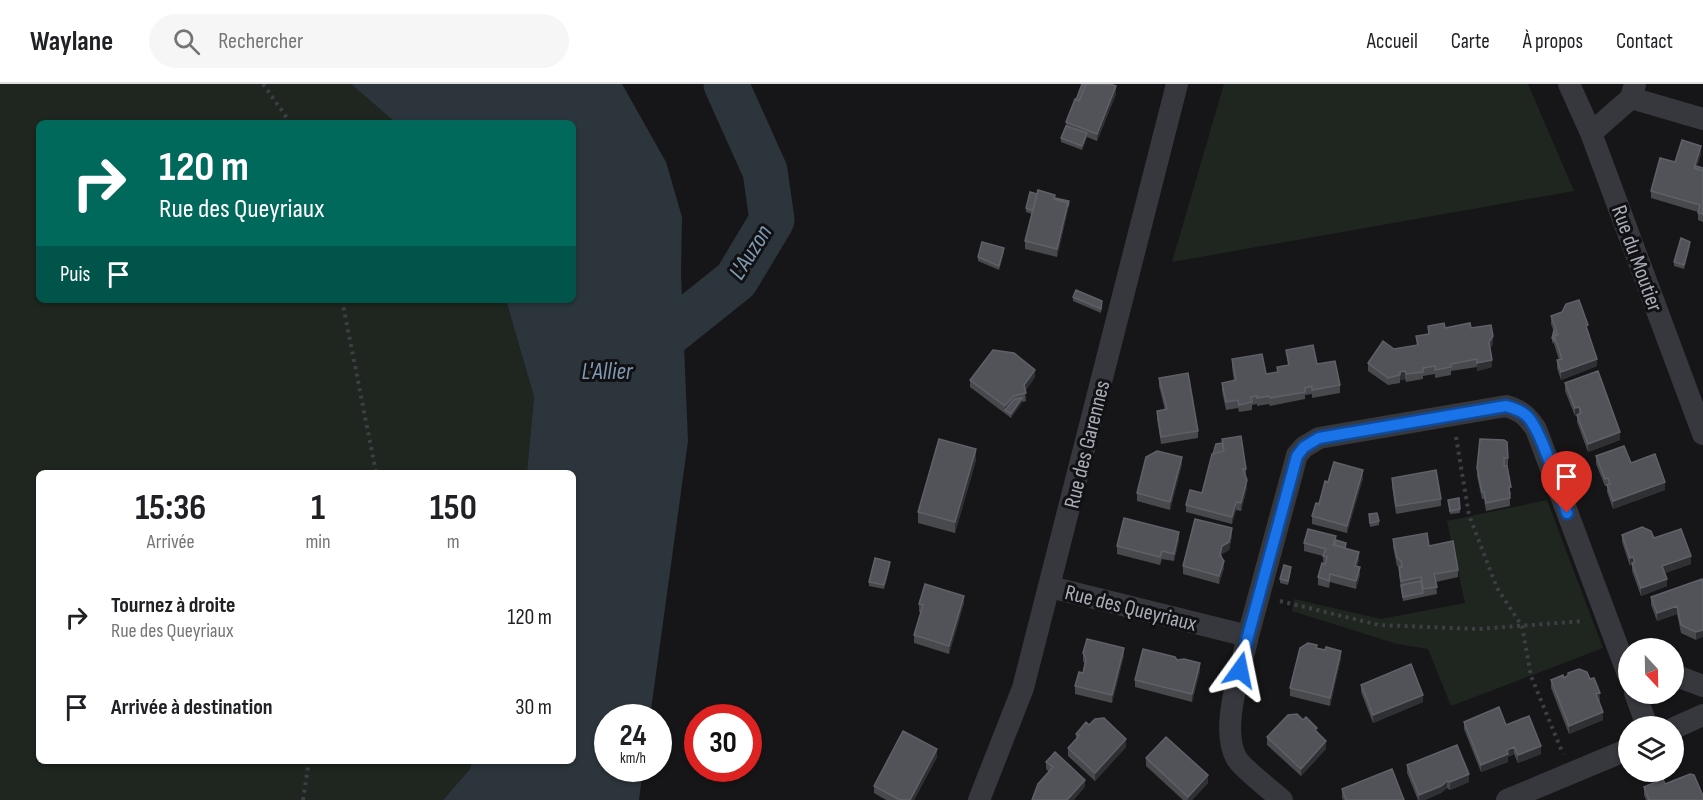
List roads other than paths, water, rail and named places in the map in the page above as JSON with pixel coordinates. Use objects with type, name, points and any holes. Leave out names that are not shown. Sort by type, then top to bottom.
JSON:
[{"type":"street","name":"Rue des Garennes","points":[[979,800],[1023,688],[1177,84]]},
{"type":"street","name":"Rue du Moutier","points":[[1569,84],[1591,133],[1703,434]]},
{"type":"street","points":[[1591,133],[1633,91],[1703,119]]},
{"type":"street","points":[[1282,800],[1238,760],[1229,740],[1229,724],[1248,636],[1297,456],[1304,447],[1319,438],[1506,406],[1518,409],[1527,416],[1536,429],[1606,619],[1618,642]]},
{"type":"street","name":"Rue des Queyriaux","points":[[1050,587],[1248,636]]},
{"type":"street","points":[[1684,679],[1703,686]]},
{"type":"street","points":[[1684,724],[1703,715]]},
{"type":"street","points":[[1507,800],[1618,754]]},
{"type":"water","name":"L'Allier","points":[[351,84],[622,84],[666,162],[682,217],[681,274],[688,441],[652,704],[594,704],[594,782],[641,782],[639,800],[443,800],[470,769],[471,764],[576,764],[576,470],[527,470],[534,397],[507,303],[576,303],[576,120],[393,120]]},
{"type":"waterway","name":"L'Auzon","points":[[636,360],[736,280],[772,220],[765,171],[726,84]]}]
